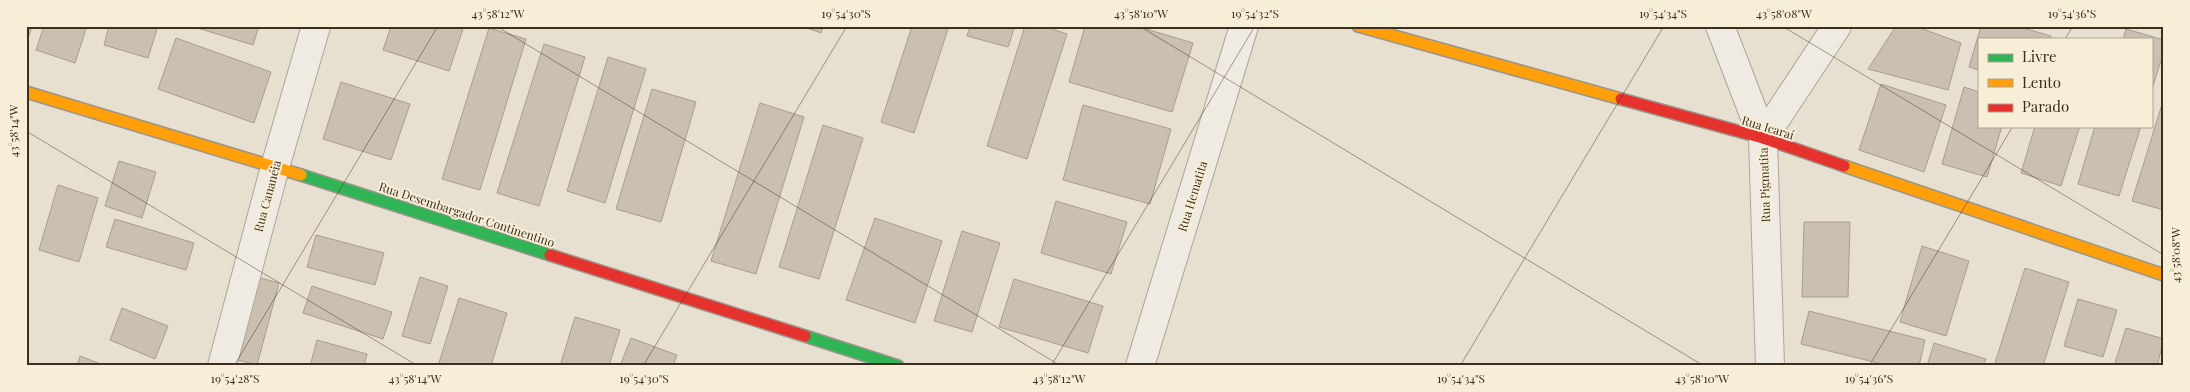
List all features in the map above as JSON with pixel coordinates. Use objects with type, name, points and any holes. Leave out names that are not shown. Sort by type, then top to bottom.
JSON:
[{"type":"street","name":"Rua Cananéia","points":[[222,366],[275,167],[316,26]]},
{"type":"street","name":"Rua Hematita","points":[[1140,366],[1244,26]]},
{"type":"street","name":"Rua Icaraí","points":[[1358,26],[1763,138],[2164,275]]},
{"type":"street","points":[[1720,26],[1763,138]]},
{"type":"street","name":"Rua Pigmatita","points":[[1770,366],[1763,138],[1837,26]]},
{"type":"street","name":"Rua Desembargador Continentino","points":[[26,92],[275,167],[898,366]]},
{"type":"building","points":[[26,26],[32,26],[29,36],[26,35]]},
{"type":"building","points":[[44,26],[87,26],[75,63],[36,50]]},
{"type":"building","points":[[109,26],[158,26],[148,58],[104,45]]},
{"type":"building","points":[[191,26],[259,26],[253,45]]},
{"type":"building","points":[[391,26],[464,26],[449,71],[383,50]]},
{"type":"building","points":[[801,26],[823,26],[821,33]]},
{"type":"building","points":[[912,26],[949,26],[914,133],[881,122]]},
{"type":"building","points":[[970,26],[1015,26],[1008,47],[967,36]]},
{"type":"building","points":[[1025,26],[1043,26],[1067,34],[1027,159],[987,146]]},
{"type":"building","points":[[1085,26],[1136,26],[1193,43],[1172,112],[1069,82]]},
{"type":"building","points":[[1896,26],[1915,26],[1961,43],[1948,90],[1868,69]]},
{"type":"building","points":[[1981,26],[2016,26],[2051,36],[2050,38],[1978,38],[1978,70],[1969,67]]},
{"type":"building","points":[[489,28],[526,39],[480,190],[442,179]]},
{"type":"building","points":[[2126,29],[2164,40],[2164,51],[2152,89],[2152,38],[2123,38]]},
{"type":"building","points":[[176,38],[271,72],[254,123],[158,89]]},
{"type":"building","points":[[544,44],[585,57],[539,206],[497,193]]},
{"type":"building","points":[[608,57],[646,69],[605,203],[567,191]]},
{"type":"building","points":[[341,82],[410,104],[391,160],[323,139]]},
{"type":"building","points":[[1881,84],[1946,105],[1924,172],[1859,150]]},
{"type":"building","points":[[1964,87],[1978,92],[1978,128],[2001,128],[1987,177],[1942,164]]},
{"type":"building","points":[[652,89],[696,102],[661,222],[616,209]]},
{"type":"building","points":[[2164,98],[2164,210],[2132,201]]},
{"type":"building","points":[[760,103],[804,117],[756,274],[711,261]]},
{"type":"building","points":[[1083,105],[1171,129],[1150,204],[1063,180]]},
{"type":"building","points":[[823,125],[863,138],[819,279],[779,267]]},
{"type":"building","points":[[2034,128],[2079,128],[2061,186],[2021,173]]},
{"type":"building","points":[[2094,128],[2140,128],[2119,196],[2078,184]]},
{"type":"building","points":[[119,161],[156,172],[142,218],[105,206]]},
{"type":"building","points":[[58,185],[98,198],[79,262],[39,250]]},
{"type":"building","points":[[1056,201],[1127,222],[1111,274],[1041,253]]},
{"type":"building","points":[[875,218],[942,241],[915,323],[846,300]]},
{"type":"building","points":[[115,219],[194,243],[186,270],[106,247]]},
{"type":"building","points":[[1804,222],[1850,222],[1848,297],[1802,297]]},
{"type":"building","points":[[962,231],[1000,243],[972,332],[934,321]]},
{"type":"building","points":[[316,235],[384,253],[375,285],[307,267]]},
{"type":"building","points":[[1922,246],[1969,261],[1946,336],[1900,322]]},
{"type":"building","points":[[2025,268],[2069,282],[2043,366],[1994,366]]},
{"type":"building","points":[[250,275],[279,283],[257,365],[227,357]]},
{"type":"building","points":[[420,277],[448,286],[430,344],[402,336]]},
{"type":"building","points":[[1014,279],[1103,306],[1088,353],[999,327]]},
{"type":"building","points":[[312,286],[392,312],[383,339],[303,313]]},
{"type":"building","points":[[459,298],[507,313],[491,366],[438,366]]},
{"type":"building","points":[[2078,299],[2117,310],[2103,357],[2064,346]]},
{"type":"building","points":[[122,308],[168,326],[155,359],[110,340]]},
{"type":"building","points":[[1809,311],[1925,340],[1919,366],[1890,366],[1801,344]]},
{"type":"building","points":[[575,317],[620,330],[609,366],[560,366]]},
{"type":"building","points":[[2126,328],[2164,339],[2157,366],[2114,366]]},
{"type":"building","points":[[631,338],[677,355],[673,366],[620,366]]},
{"type":"building","points":[[317,340],[367,354],[364,366],[310,366]]},
{"type":"building","points":[[1934,343],[1986,359],[1983,366],[1927,366]]},
{"type":"building","points":[[80,356],[106,366],[77,366]]},
{"type":"traffic: fast","points":[[301,175],[550,255]]},
{"type":"traffic: fast","points":[[805,336],[898,366]]},
{"type":"traffic: slow","points":[[1358,26],[1621,99]]},
{"type":"traffic: slow","points":[[26,92],[301,175]]},
{"type":"traffic: slow","points":[[1844,166],[2164,275]]},
{"type":"traffic: jam","points":[[1621,99],[1763,138],[1844,166]]},
{"type":"traffic: jam","points":[[550,255],[805,336]]}]
